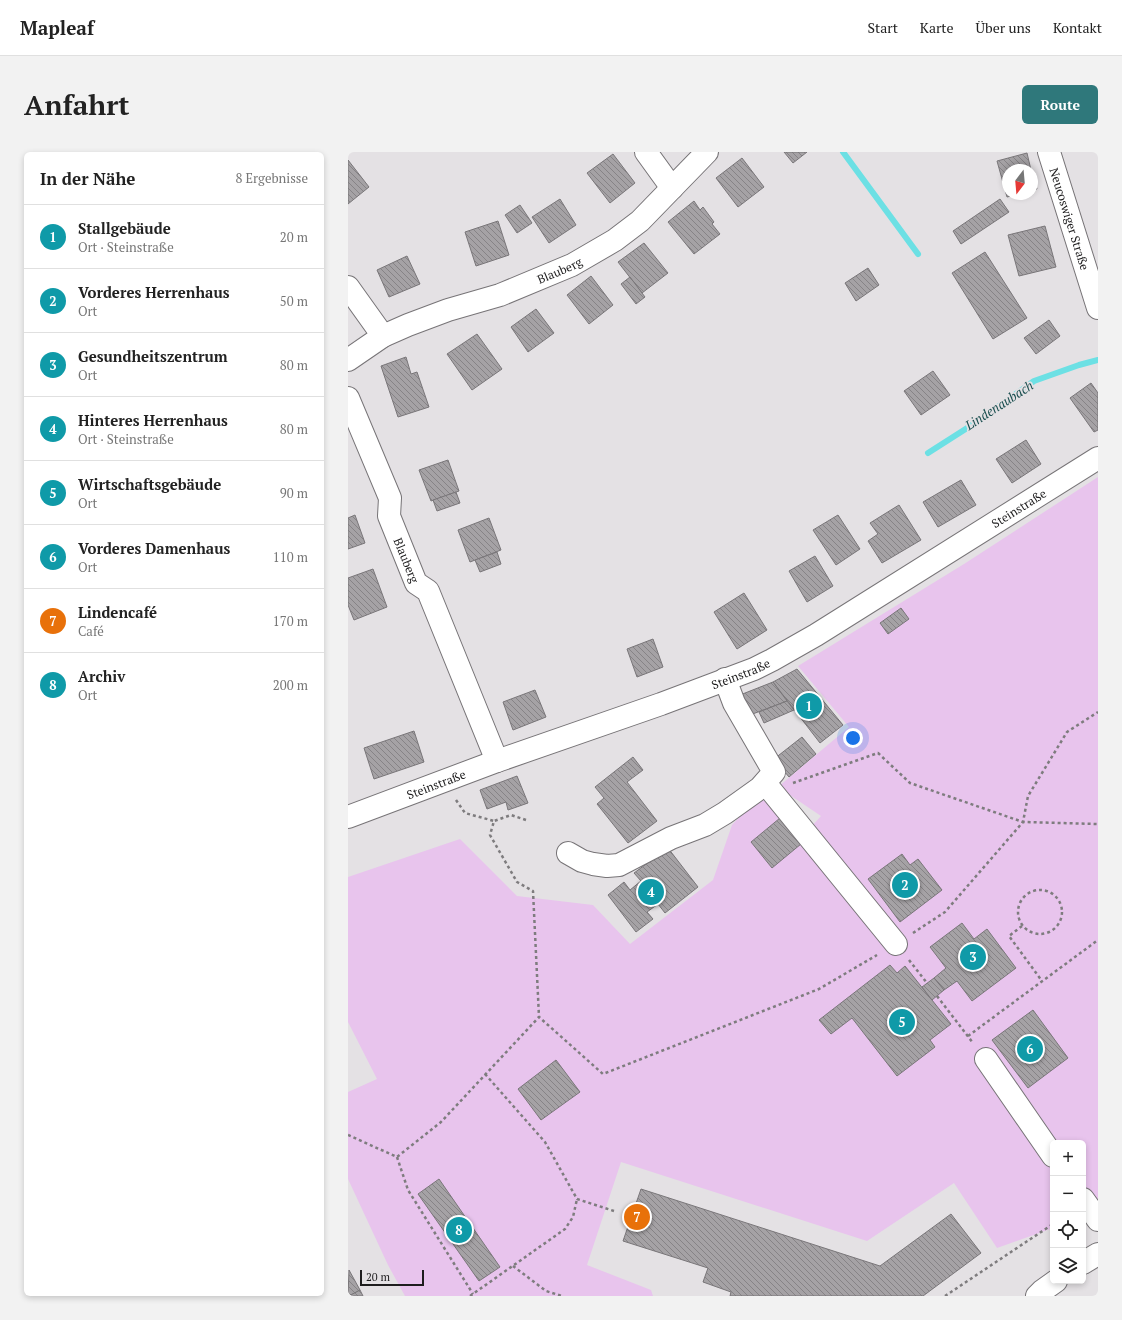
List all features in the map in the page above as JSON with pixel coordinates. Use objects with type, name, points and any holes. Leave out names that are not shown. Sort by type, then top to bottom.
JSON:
[{"type":"street","points":[[646,152],[672,188]]},
{"type":"street","name":"Blauberg","points":[[348,360],[384,336],[448,310],[500,295],[572,265],[615,240],[640,220],[707,152]]},
{"type":"street","name":"Neucoswiger Straße","points":[[1049,152],[1098,308]]},
{"type":"street","points":[[348,288],[384,336]]},
{"type":"street","name":"Blauberg","points":[[348,398],[390,498],[389,516],[416,583],[428,592],[497,761]]},
{"type":"street","name":"Steinstraße","points":[[348,817],[497,761],[661,704],[724,679],[754,669],[772,660],[1098,458]]},
{"type":"street","points":[[724,679],[769,778],[896,944]]},
{"type":"street","points":[[568,854],[582,861],[593,864],[607,866],[620,865],[671,838],[705,825],[760,788],[769,778]]},
{"type":"street","points":[[986,1060],[1050,1152]]},
{"type":"street","points":[[1086,1203],[1098,1220]]},
{"type":"street","points":[[1086,1261],[1098,1254]]},
{"type":"street","points":[[1037,1296],[1052,1284]]},
{"type":"path","points":[[539,1017],[603,1074],[819,989],[896,944],[944,912],[1023,822],[1028,796],[1067,732],[1098,712]]},
{"type":"path","points":[[769,778],[785,786],[878,753],[910,783],[1023,822],[1098,824]]},
{"type":"path","points":[[443,782],[465,813],[494,821],[511,815],[526,820]]},
{"type":"path","points":[[397,1157],[441,1122],[539,1017],[534,891],[517,882],[497,849],[490,835],[494,821]]},
{"type":"path","points":[[1044,890],[1052,893],[1058,899],[1062,910],[1061,919],[1060,923],[1051,932],[1035,934],[1022,926],[1019,921],[1018,909],[1021,902],[1029,893],[1044,890]]},
{"type":"path","points":[[1022,926],[1009,936],[1042,981]]},
{"type":"path","points":[[968,1036],[1098,940]]},
{"type":"path","points":[[896,944],[927,983]]},
{"type":"path","points":[[937,996],[986,1060]]},
{"type":"path","points":[[485,1074],[545,1142],[577,1199],[614,1211]]},
{"type":"path","points":[[348,1135],[397,1157],[408,1190],[472,1295],[565,1229],[572,1217],[577,1199]]},
{"type":"path","points":[[945,1296],[1050,1226]]},
{"type":"path","points":[[513,1266],[546,1291],[562,1296]]},
{"type":"shaded area","points":[[1098,477],[1098,1202],[1086,1210],[1086,1140],[1050,1140],[1050,1229],[997,1248],[954,1183],[867,1241],[621,1162],[587,1265],[651,1290],[653,1296],[405,1296],[388,1265],[348,1179],[348,1092],[377,1079],[348,1022],[348,877],[460,839],[517,896],[593,905],[630,944],[713,880],[732,825],[759,796],[802,837],[821,816],[778,787],[849,727],[798,666],[964,564]]},
{"type":"building","points":[[784,152],[807,152],[793,163]]},
{"type":"building","points":[[1027,153],[1030,164],[1002,164],[1002,179],[997,161]]},
{"type":"building","points":[[613,154],[635,183],[610,203],[587,173]]},
{"type":"building","points":[[742,158],[764,187],[738,207],[716,178]]},
{"type":"building","points":[[348,160],[369,187],[348,204]]},
{"type":"building","points":[[560,199],[576,225],[549,243],[532,217]]},
{"type":"building","points":[[1000,199],[1009,212],[961,244],[953,231]]},
{"type":"building","points":[[694,201],[700,210],[703,207],[714,222],[712,224],[720,234],[694,254],[668,222]]},
{"type":"building","points":[[520,205],[532,223],[517,233],[505,215]]},
{"type":"building","points":[[498,221],[509,255],[476,266],[465,232]]},
{"type":"building","points":[[1045,226],[1056,267],[1019,276],[1008,235]]},
{"type":"building","points":[[644,243],[668,273],[642,293],[618,262]]},
{"type":"building","points":[[985,252],[1027,318],[993,339],[952,273]]},
{"type":"building","points":[[407,256],[420,284],[389,297],[377,270]]},
{"type":"building","points":[[868,268],[879,285],[856,301],[845,283]]},
{"type":"building","points":[[591,276],[613,305],[589,324],[567,295]]},
{"type":"building","points":[[630,277],[645,297],[636,304],[621,284]]},
{"type":"building","points":[[536,309],[554,333],[528,352],[511,327]]},
{"type":"building","points":[[1049,320],[1060,336],[1036,354],[1024,338]]},
{"type":"building","points":[[477,334],[502,369],[472,390],[447,354]]},
{"type":"building","points":[[406,357],[411,374],[417,372],[429,407],[398,417],[381,366]]},
{"type":"building","points":[[933,371],[950,395],[921,415],[904,391]]},
{"type":"building","points":[[1091,383],[1098,393],[1098,430],[1094,432],[1070,398]]},
{"type":"building","points":[[1026,440],[1041,464],[1012,483],[996,459]]},
{"type":"building","points":[[448,460],[459,491],[431,501],[419,470]]},
{"type":"building","points":[[961,480],[976,505],[938,527],[923,502]]},
{"type":"building","points":[[456,492],[460,503],[437,511],[433,500]]},
{"type":"building","points":[[899,505],[921,540],[882,563],[868,541],[878,534],[870,523]]},
{"type":"building","points":[[355,515],[365,543],[348,549],[348,518]]},
{"type":"building","points":[[838,515],[860,549],[836,565],[813,530]]},
{"type":"building","points":[[489,518],[501,550],[470,562],[458,530]]},
{"type":"building","points":[[497,552],[501,564],[480,572],[475,560]]},
{"type":"building","points":[[815,556],[833,586],[807,602],[789,571]]},
{"type":"building","points":[[373,569],[387,607],[354,620],[348,605],[348,578]]},
{"type":"building","points":[[744,593],[767,630],[737,649],[714,612]]},
{"type":"building","points":[[901,608],[909,619],[888,634],[880,623]]},
{"type":"building","points":[[653,639],[663,667],[637,677],[627,649]]},
{"type":"building","points":[[797,669],[843,725],[820,743],[773,682]]},
{"type":"building","points":[[773,682],[787,701],[750,715],[740,695]]},
{"type":"building","points":[[535,690],[546,717],[513,730],[503,702]]},
{"type":"building","points":[[787,701],[794,710],[764,723],[759,712]]},
{"type":"building","points":[[414,731],[424,762],[374,779],[364,748]]},
{"type":"building","points":[[802,737],[816,754],[789,777],[774,759]]},
{"type":"building","points":[[633,757],[643,770],[627,782],[657,821],[628,843],[597,804],[604,798],[595,787]]},
{"type":"building","points":[[517,776],[528,803],[508,810],[506,802],[487,809],[480,790]]},
{"type":"building","points":[[780,818],[801,844],[772,868],[751,842]]},
{"type":"building","points":[[668,848],[698,887],[665,913],[658,904],[647,912],[653,919],[636,932],[608,895],[624,882],[630,890],[641,881],[634,873]]},
{"type":"building","points":[[902,854],[910,865],[918,859],[942,890],[900,922],[868,879]]},
{"type":"building","points":[[962,923],[974,939],[987,929],[1016,968],[972,1001],[957,981],[944,990],[934,978],[946,968],[930,947]]},
{"type":"building","points":[[890,965],[897,973],[905,966],[951,1024],[930,1040],[935,1047],[897,1076],[852,1018],[831,1034],[819,1020]]},
{"type":"building","points":[[934,978],[944,990],[932,1000],[922,987]]},
{"type":"building","points":[[1033,1010],[1068,1058],[1028,1088],[992,1040]]},
{"type":"building","points":[[556,1060],[580,1092],[541,1120],[518,1089]]},
{"type":"building","points":[[439,1179],[500,1267],[479,1281],[418,1194]]},
{"type":"building","points":[[641,1189],[880,1266],[951,1214],[981,1253],[923,1296],[730,1296],[731,1292],[703,1282],[708,1268],[623,1241]]},
{"type":"building","points":[[349,1270],[360,1290],[348,1296]]},
{"type":"building","points":[[360,1290],[363,1296],[349,1296]]},
{"type":"waterway","points":[[843,152],[918,254]]},
{"type":"waterway","name":"Lindenaubach","points":[[928,453],[975,423],[1034,381],[1098,360]]},
{"type":"place","name":"Stallgebäude","points":[[809,706]]},
{"type":"place","name":"Vorderes Herrenhaus","points":[[905,885]]},
{"type":"place","name":"Hinteres Herrenhaus","points":[[651,892]]},
{"type":"place","name":"Gesundheitszentrum","points":[[973,957]]},
{"type":"place","name":"Wirtschaftsgebäude","points":[[902,1022]]},
{"type":"place","name":"Vorderes Damenhaus","points":[[1030,1049]]},
{"type":"place","name":"Lindencafé","points":[[637,1217]]},
{"type":"place","name":"Archiv","points":[[459,1230]]}]
